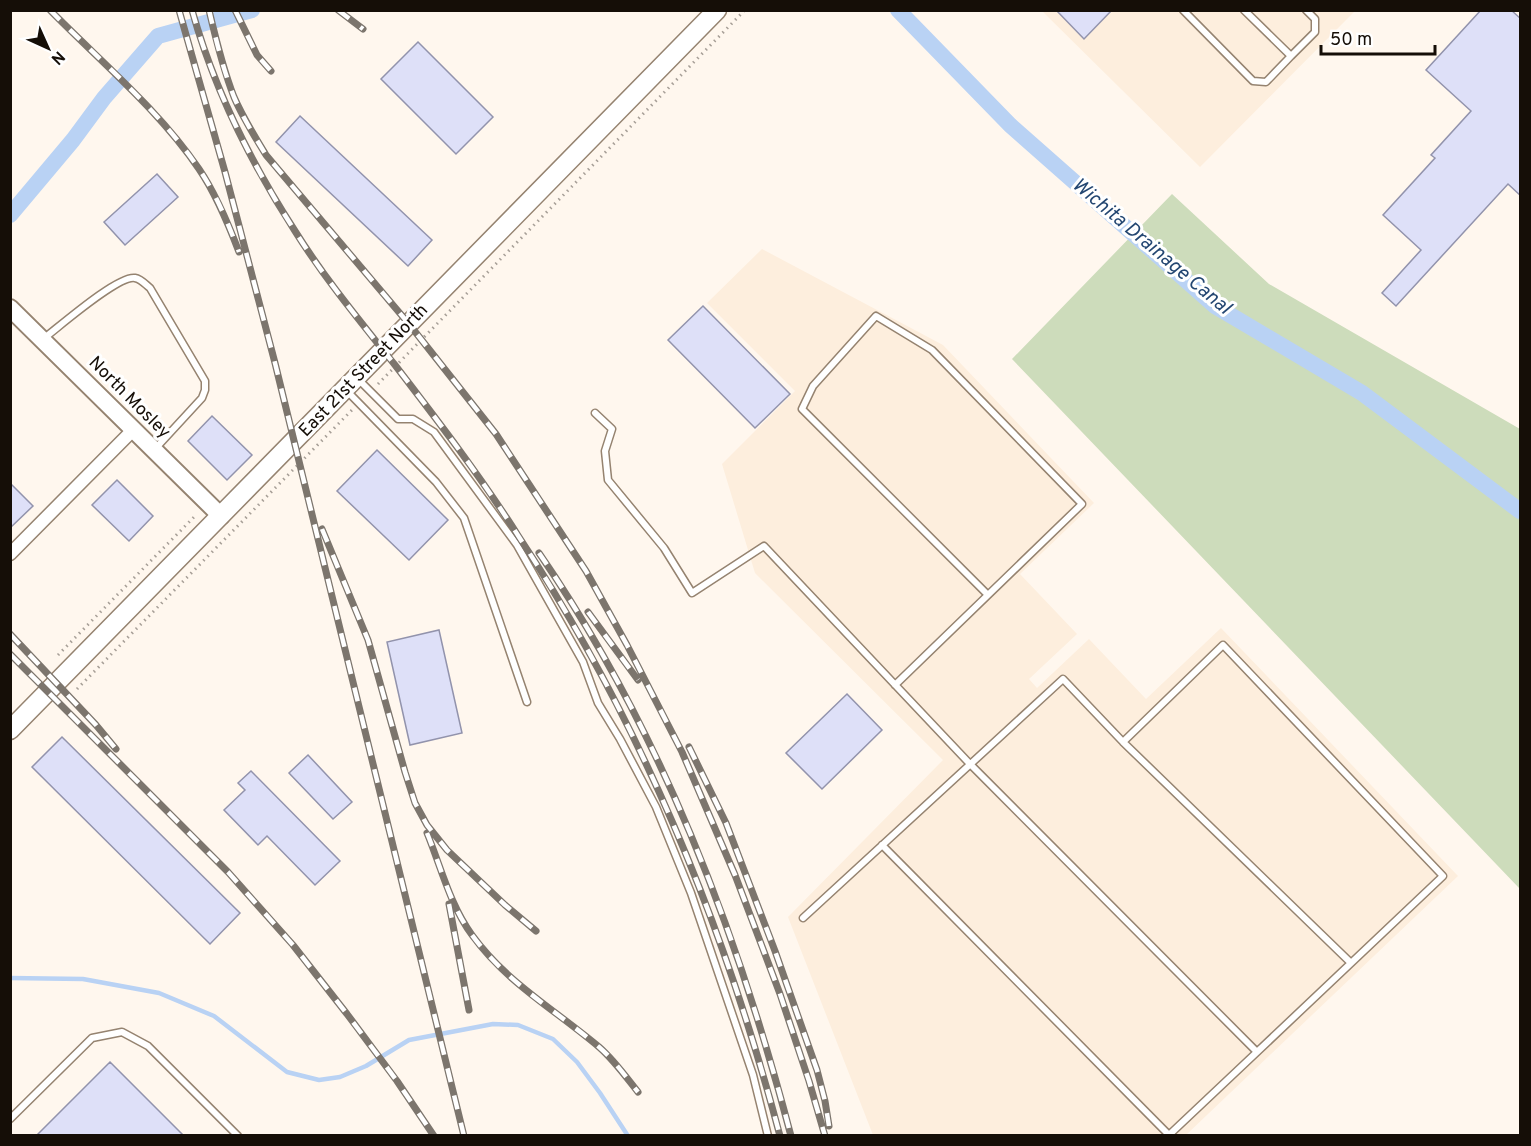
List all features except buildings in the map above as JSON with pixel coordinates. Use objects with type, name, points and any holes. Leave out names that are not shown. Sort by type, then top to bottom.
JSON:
[{"type":"main road","name":"East 21st Street North","points":[[10,730],[717,10]]},
{"type":"street","name":"North Mosley","points":[[10,308],[221,516]]},
{"type":"street","points":[[10,554],[134,429]]},
{"type":"lane","points":[[1183,10],[1253,81],[1266,82],[1315,32],[1315,19],[1306,10]]},
{"type":"lane","points":[[1245,10],[1291,56]]},
{"type":"lane","points":[[43,339],[116,283],[134,277],[150,288],[205,381],[202,398],[154,450]]},
{"type":"lane","points":[[896,685],[1082,504],[932,350],[876,316],[813,386],[801,409],[988,595]]},
{"type":"lane","points":[[351,384],[370,391],[398,419],[413,419],[434,432],[517,545],[583,662],[598,703],[656,807],[691,893],[753,1075],[768,1136]]},
{"type":"lane","points":[[351,384],[359,403],[436,482],[464,518],[527,702]]},
{"type":"lane","points":[[596,413],[612,429],[605,452],[608,480],[664,548],[692,593],[764,546],[969,764],[1257,1052]]},
{"type":"lane","points":[[882,844],[1169,1135],[1443,876],[1223,645],[1123,742]]},
{"type":"lane","points":[[803,918],[1063,679],[1123,742],[1352,963]]},
{"type":"lane","points":[[10,1119],[92,1038],[122,1032],[148,1046],[237,1136]]},
{"type":"path","points":[[370,391],[745,10]]},
{"type":"path","points":[[77,689],[359,403]]},
{"type":"shaded area","points":[[1042,11],[1355,11],[1200,167]]},
{"type":"shaded area","points":[[762,249],[943,345],[1094,503],[1020,574],[1077,634],[1029,679],[1037,688],[1089,639],[1146,699],[1221,628],[1458,876],[1186,1135],[873,1135],[788,917],[943,760],[755,573],[722,464],[795,391],[707,303]]},
{"type":"green space","points":[[1172,194],[1269,284],[1520,429],[1520,889],[1012,359]]},
{"type":"waterway","name":"Wichita Drainage Canal","points":[[10,215],[73,140],[104,98],[158,36],[252,10]]},
{"type":"waterway","name":"Wichita Drainage Canal","points":[[898,10],[1010,125],[1215,306],[1362,393],[1520,511]]},
{"type":"waterway","points":[[10,978],[83,979],[159,993],[214,1016],[287,1072],[319,1080],[340,1077],[366,1066],[409,1040],[493,1024],[518,1025],[553,1039],[577,1062],[628,1136]]},
{"type":"railway","points":[[50,10],[128,86],[183,147],[211,188],[239,252]]},
{"type":"railway","points":[[179,10],[225,172],[275,363],[464,1136]]},
{"type":"railway","points":[[192,10],[211,68],[235,125],[263,179],[306,249],[490,493],[563,607],[603,678],[640,751],[705,902],[733,979],[780,1136]]},
{"type":"railway","points":[[209,10],[234,97],[266,155],[409,324],[496,434],[586,571],[627,645],[682,752],[735,875],[780,994],[825,1136]]},
{"type":"railway","points":[[235,10],[257,55],[271,71]]},
{"type":"railway","points":[[338,10],[363,29]]},
{"type":"railway","points":[[322,529],[368,640],[415,803],[427,825],[447,850],[536,931]]},
{"type":"railway","points":[[539,553],[582,620],[622,689],[658,760],[690,833],[746,983],[791,1136]]},
{"type":"railway","points":[[588,612],[638,680]]},
{"type":"railway","points":[[10,634],[116,749]]},
{"type":"railway","points":[[10,654],[228,872],[293,945],[397,1081],[434,1136]]},
{"type":"railway","points":[[689,747],[726,823],[775,951],[817,1070],[829,1126]]},
{"type":"railway","points":[[427,833],[446,886],[472,935],[516,982],[599,1047],[638,1092]]},
{"type":"railway","points":[[449,904],[469,1010]]}]
